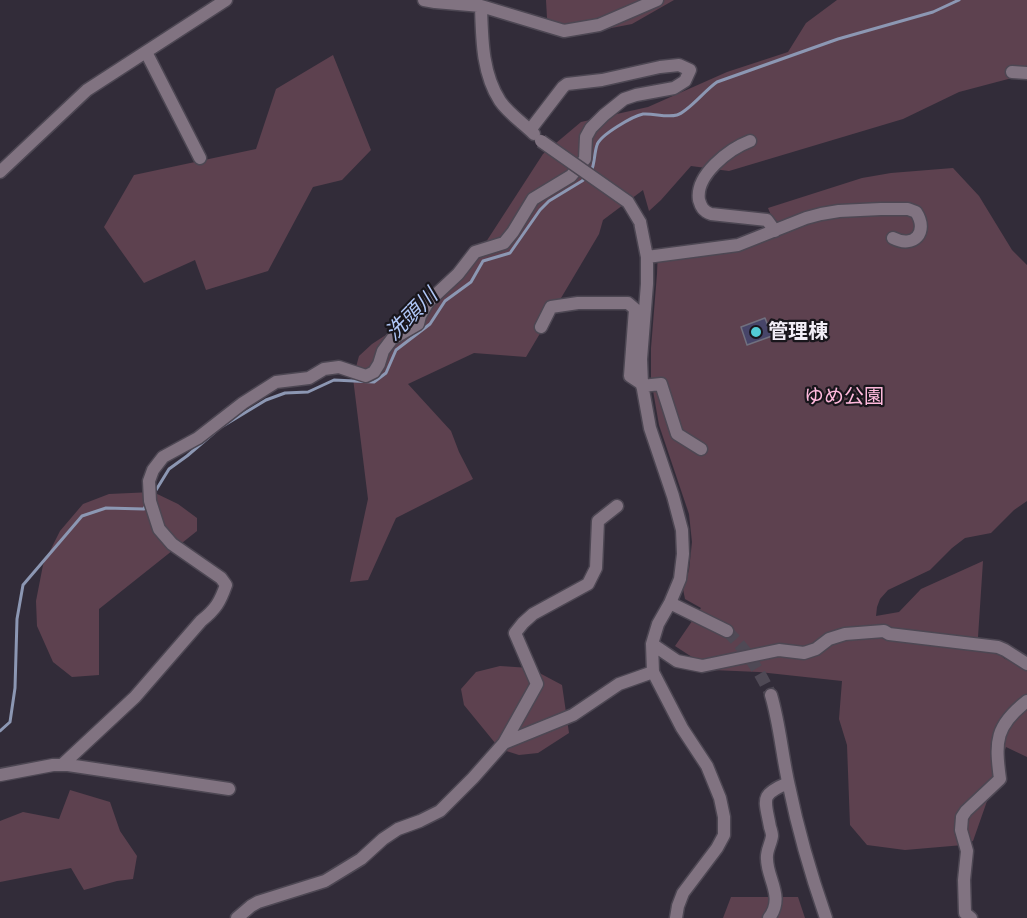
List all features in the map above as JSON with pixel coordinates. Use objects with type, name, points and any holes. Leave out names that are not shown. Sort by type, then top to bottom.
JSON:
[{"type":"street","points":[[0,172],[87,90],[226,0]]},
{"type":"street","points":[[424,0],[481,6],[564,31],[599,25],[657,0]]},
{"type":"street","points":[[481,6],[482,46],[488,78],[501,103],[541,141],[628,201],[640,222],[647,257],[641,359],[642,385],[650,428],[682,530],[683,554],[680,579],[658,624],[652,644],[653,672],[682,728],[707,766],[720,798],[724,817],[724,835],[683,893],[676,918]]},
{"type":"street","points":[[146,52],[200,158]]},
{"type":"street","points":[[62,765],[135,696],[201,621],[214,611],[226,585],[221,578],[172,544],[159,529],[150,501],[148,481],[153,470],[163,458],[198,438],[243,403],[276,382],[309,378],[324,369],[339,367],[366,376],[374,372],[383,351],[392,339],[418,324],[428,302],[458,274],[475,252],[504,243],[533,199],[571,176],[585,159],[586,137],[591,128],[604,115],[624,99],[674,88],[685,81],[690,70],[679,65],[660,67],[602,80],[567,84],[562,87],[530,130]]},
{"type":"street","points":[[1012,72],[1027,73]]},
{"type":"street","points":[[750,141],[740,145],[712,167],[701,182],[700,205],[705,212],[711,214],[766,220],[775,231]]},
{"type":"street","points":[[647,257],[738,245],[814,216],[839,211],[908,209],[916,212],[921,222],[920,234],[907,242],[893,238]]},
{"type":"street","points":[[541,327],[551,307],[578,303],[628,303],[635,309],[630,376],[642,385],[661,384],[677,434],[701,449]]},
{"type":"street","points":[[237,918],[258,902],[325,881],[361,859],[398,829],[440,811],[473,778],[504,742],[537,684],[515,633],[533,614],[588,584],[596,568],[598,521],[617,506]]},
{"type":"street","points":[[670,603],[726,631]]},
{"type":"street","points":[[652,644],[677,661],[702,666],[779,650],[804,653],[816,649],[829,639],[845,634],[884,631],[890,634],[998,647],[1027,664]]},
{"type":"street","points":[[504,742],[573,715],[619,684],[653,672]]},
{"type":"street","points":[[771,695],[777,713],[788,783],[813,883],[826,918]]},
{"type":"street","points":[[971,918],[965,913],[964,880],[967,851],[961,830],[962,817],[1000,778],[997,749],[1001,733],[1010,716],[1027,702]]},
{"type":"street","points":[[0,775],[62,765],[229,789]]},
{"type":"street","points":[[769,918],[776,903],[773,880],[766,861],[772,836],[765,799],[770,792],[788,783]]},
{"type":"green space","points":[[546,0],[674,0],[632,24],[570,36],[547,18]]},
{"type":"green space","points":[[837,0],[1027,0],[1027,74],[959,92],[903,119],[729,171],[691,166],[649,211],[643,190],[603,220],[599,234],[526,357],[474,353],[408,384],[451,431],[473,479],[396,518],[368,580],[350,582],[368,499],[353,378],[359,356],[372,344],[432,305],[460,278],[543,154],[581,122],[648,107],[727,72],[788,52],[806,23]]},
{"type":"green space","points":[[333,55],[371,150],[342,180],[313,187],[268,271],[206,290],[195,260],[144,283],[104,227],[134,175],[256,149],[276,89]]},
{"type":"green space","name":"ゆめ公園","points":[[953,168],[979,196],[1012,250],[1027,265],[1027,501],[1014,510],[991,533],[965,538],[930,570],[888,590],[880,599],[876,616],[899,612],[921,589],[983,561],[978,637],[1005,659],[1027,663],[1027,757],[1006,747],[973,841],[963,845],[905,850],[867,845],[850,825],[847,745],[839,719],[842,681],[759,672],[712,670],[675,646],[701,608],[685,599],[683,589],[689,570],[692,542],[689,514],[659,425],[651,379],[651,348],[658,249],[737,240],[775,225],[768,208],[862,178],[891,173]]},
{"type":"green space","points":[[153,492],[178,504],[197,518],[197,531],[99,609],[99,675],[72,677],[53,662],[37,626],[36,601],[43,565],[60,531],[83,504],[109,494]]},
{"type":"green space","points":[[500,666],[530,668],[562,685],[569,733],[538,753],[519,755],[500,749],[464,705],[461,689],[476,672]]},
{"type":"green space","points":[[70,790],[110,802],[120,831],[137,856],[133,879],[84,890],[71,868],[0,882],[0,821],[23,812],[59,819]]},
{"type":"green space","points":[[731,897],[798,897],[805,918],[723,918]]},
{"type":"building","name":"管理棟","points":[[765,318],[772,336],[747,345],[741,327]]},
{"type":"waterway","name":"洗頭川","points":[[591,172],[599,141],[610,131],[632,118],[643,114],[677,115],[686,110],[717,82],[838,39],[933,12],[959,0]]},
{"type":"waterway","name":"洗頭川","points":[[223,426],[266,400],[285,393],[308,392],[334,380],[374,382],[386,373],[396,350],[430,324],[445,301],[471,282],[483,261],[510,253],[540,210],[549,201],[587,177]]},
{"type":"waterway","name":"洗頭川","points":[[153,495],[169,469],[215,432]]},
{"type":"waterway","name":"洗頭川","points":[[0,731],[10,722],[15,688],[17,619],[23,585],[82,516],[106,508],[144,509],[146,505]]},
{"type":"tunnel","points":[[727,631],[752,661],[771,695]]},
{"type":"place","name":"管理棟","points":[[756,332]]}]
